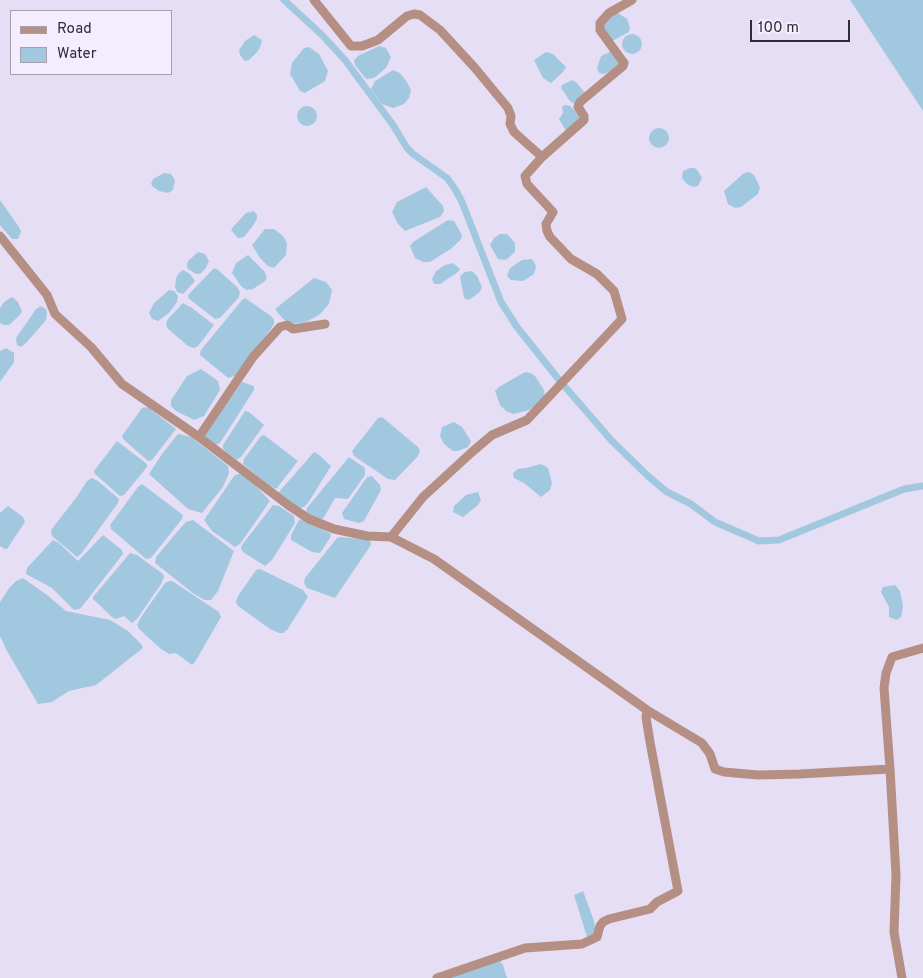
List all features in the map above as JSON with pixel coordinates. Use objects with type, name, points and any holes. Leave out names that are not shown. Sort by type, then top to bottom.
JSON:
[{"type":"street","points":[[314,0],[351,46],[362,46],[378,40],[407,16],[420,15],[440,30],[475,68],[508,108],[511,116],[510,124],[514,132],[542,157]]},
{"type":"street","points":[[391,537],[423,496],[472,452],[492,435],[527,420],[622,319],[614,290],[596,274],[571,259],[550,237],[546,224],[553,212],[527,184],[525,176],[542,157],[584,120],[584,116],[578,107],[580,102],[623,66],[624,62],[600,30],[600,23],[610,13],[632,0]]},
{"type":"street","points":[[0,236],[47,295],[55,314],[91,347],[122,384],[199,437],[309,519],[342,531],[367,536],[391,537],[434,559],[647,710],[702,744],[710,754],[715,769],[724,772],[758,775],[890,769]]},
{"type":"street","points":[[199,437],[253,357],[280,327],[287,325],[294,329],[325,324]]},
{"type":"street","points":[[902,978],[894,932],[896,876],[888,726],[884,688],[886,673],[892,657],[923,648]]},
{"type":"street","points":[[437,978],[525,948],[582,944],[597,937],[603,922],[650,909],[657,902],[678,891],[650,742],[646,718],[647,710]]},
{"type":"water","points":[[850,0],[923,0],[923,111]]},
{"type":"water","points":[[618,13],[627,19],[630,27],[629,32],[612,41],[603,29],[603,24],[614,14]]},
{"type":"water","points":[[632,34],[639,37],[642,44],[639,51],[632,54],[625,51],[622,44],[625,37]]},
{"type":"water","points":[[254,35],[262,40],[261,45],[249,60],[245,61],[240,55],[239,50],[245,41]]},
{"type":"water","points":[[379,46],[386,48],[391,57],[386,68],[374,78],[366,79],[355,65],[354,60],[358,56]]},
{"type":"water","points":[[309,47],[319,54],[328,71],[325,81],[305,93],[300,91],[290,74],[292,63],[304,48]]},
{"type":"water","points":[[612,51],[618,58],[620,66],[603,74],[599,73],[597,68],[601,56]]},
{"type":"water","points":[[546,52],[553,54],[566,67],[551,83],[543,78],[534,60]]},
{"type":"water","points":[[393,70],[400,73],[411,90],[409,98],[404,104],[393,108],[382,104],[371,89],[375,81]]},
{"type":"water","points":[[572,80],[585,93],[574,104],[561,88],[562,85]]},
{"type":"water","points":[[565,105],[570,106],[581,117],[566,131],[559,119],[563,113],[562,107]]},
{"type":"water","points":[[307,106],[314,109],[317,116],[314,123],[307,126],[300,123],[297,116],[300,109]]},
{"type":"water","points":[[659,128],[666,131],[669,138],[666,145],[659,148],[652,145],[649,138],[652,131]]},
{"type":"water","points":[[695,168],[702,178],[698,186],[693,187],[687,184],[682,178],[683,171]]},
{"type":"water","points":[[749,172],[754,175],[760,187],[758,194],[741,207],[735,208],[728,204],[724,191],[744,173]]},
{"type":"water","points":[[164,173],[171,174],[175,180],[173,190],[168,193],[159,191],[151,184],[153,179]]},
{"type":"water","points":[[426,187],[443,206],[444,211],[440,217],[405,231],[398,224],[392,212],[397,202]]},
{"type":"water","points":[[0,200],[19,227],[21,232],[18,239],[12,239],[0,225]]},
{"type":"water","points":[[254,211],[257,219],[244,237],[238,238],[231,230],[246,213]]},
{"type":"water","points":[[448,220],[454,221],[462,235],[461,239],[452,248],[430,262],[423,262],[415,258],[410,246],[413,242]]},
{"type":"water","points":[[265,229],[274,229],[284,237],[287,244],[286,255],[274,268],[268,266],[260,258],[252,245]]},
{"type":"water","points":[[500,234],[507,234],[515,243],[515,252],[506,260],[498,259],[490,245],[494,238]]},
{"type":"water","points":[[198,252],[205,254],[209,261],[206,268],[200,274],[196,274],[188,269],[187,266],[188,261]]},
{"type":"water","points":[[248,255],[264,271],[267,277],[265,281],[253,289],[246,290],[232,273],[236,263]]},
{"type":"water","points":[[532,259],[536,266],[534,274],[523,281],[511,280],[507,276],[510,268],[522,260]]},
{"type":"water","points":[[453,263],[460,269],[458,272],[440,284],[434,284],[432,279],[436,271],[445,265]]},
{"type":"water","points":[[214,268],[237,287],[240,292],[239,297],[220,318],[215,319],[188,298],[189,294]]},
{"type":"water","points":[[183,270],[190,274],[195,281],[183,294],[177,292],[175,287],[176,278]]},
{"type":"water","points":[[472,271],[477,276],[482,287],[480,292],[469,300],[464,298],[460,276],[465,272]]},
{"type":"water","points":[[314,278],[326,282],[332,290],[329,304],[319,315],[306,322],[291,324],[283,319],[275,309]]},
{"type":"water","points":[[169,290],[174,291],[178,296],[177,302],[169,313],[158,321],[152,319],[149,313],[154,303]]},
{"type":"water","points":[[12,297],[18,302],[22,311],[9,325],[3,325],[0,323],[0,308],[4,302]]},
{"type":"water","points":[[245,298],[271,316],[274,324],[235,376],[228,378],[200,355],[201,350]]},
{"type":"water","points":[[183,303],[214,325],[198,346],[194,348],[188,346],[167,328],[166,323],[169,318]]},
{"type":"water","points":[[41,306],[46,309],[46,320],[27,342],[21,347],[17,345],[16,338],[36,309]]},
{"type":"water","points":[[6,348],[14,353],[14,362],[0,382],[0,351]]},
{"type":"water","points":[[201,369],[218,381],[220,390],[204,416],[194,420],[176,411],[171,406],[171,400],[187,376]]},
{"type":"water","points":[[525,372],[535,376],[544,390],[545,397],[540,403],[529,410],[513,414],[506,411],[500,405],[495,391]]},
{"type":"water","points":[[242,382],[254,386],[254,390],[220,443],[215,445],[205,435]]},
{"type":"water","points":[[146,407],[176,429],[152,460],[148,461],[122,436],[142,408]]},
{"type":"water","points":[[245,411],[249,412],[264,425],[241,457],[236,460],[223,449],[223,445]]},
{"type":"water","points":[[382,417],[418,447],[420,451],[418,456],[395,480],[388,479],[354,456],[352,451],[378,418]]},
{"type":"water","points":[[454,422],[462,427],[471,441],[468,447],[458,451],[453,451],[444,444],[440,436],[442,427]]},
{"type":"water","points":[[178,434],[191,437],[228,466],[229,473],[223,487],[202,513],[188,509],[149,474]]},
{"type":"water","points":[[264,435],[298,461],[276,489],[243,464],[244,459],[261,436]]},
{"type":"water","points":[[117,441],[147,464],[147,467],[124,495],[120,496],[94,471]]},
{"type":"water","points":[[314,452],[331,466],[308,503],[300,508],[279,494],[279,492]]},
{"type":"water","points":[[349,457],[365,468],[365,475],[348,499],[335,498],[323,519],[318,520],[306,512],[307,508]]},
{"type":"water","points":[[541,464],[548,468],[552,483],[550,490],[541,497],[524,483],[514,478],[513,473],[518,469]]},
{"type":"water","points":[[241,473],[245,474],[270,501],[240,544],[235,547],[212,531],[204,520],[234,476]]},
{"type":"water","points":[[372,476],[380,485],[381,490],[364,521],[359,523],[344,519],[342,513],[367,477]]},
{"type":"water","points":[[92,478],[119,499],[118,503],[77,557],[52,536],[51,530],[87,481]]},
{"type":"water","points":[[142,484],[183,515],[182,519],[151,558],[146,559],[111,529],[110,525]]},
{"type":"water","points":[[478,492],[481,500],[478,505],[463,517],[453,512],[454,506],[466,495]]},
{"type":"water","points":[[273,505],[279,506],[294,516],[295,523],[272,560],[265,566],[243,552],[241,548]]},
{"type":"water","points":[[8,506],[23,517],[25,522],[7,549],[5,549],[0,546],[0,513]]},
{"type":"water","points":[[303,519],[331,534],[320,553],[312,552],[291,540],[291,535],[299,520]]},
{"type":"water","points":[[193,520],[234,551],[218,591],[211,600],[205,600],[194,594],[155,563],[156,557],[177,532],[186,522]]},
{"type":"water","points":[[103,535],[122,550],[123,554],[80,609],[74,610],[52,588],[26,574],[27,568],[53,540],[59,543],[78,561]]},
{"type":"water","points":[[337,538],[370,540],[371,545],[335,598],[307,588],[304,583],[305,578]]},
{"type":"water","points":[[130,553],[137,555],[163,574],[164,577],[137,619],[132,623],[124,616],[116,619],[112,617],[93,599]]},
{"type":"water","points":[[260,569],[303,590],[308,597],[287,630],[283,633],[270,629],[238,606],[236,602],[256,570]]},
{"type":"water","points":[[23,578],[66,611],[110,620],[128,631],[143,648],[96,685],[69,691],[52,702],[38,704],[0,636],[0,602],[10,587],[16,581]]},
{"type":"water","points":[[172,581],[219,612],[221,617],[192,665],[176,653],[169,654],[161,649],[137,625],[165,583]]},
{"type":"water","points":[[895,585],[900,591],[903,606],[901,617],[897,620],[889,617],[889,607],[881,592],[883,587]]},
{"type":"water","points":[[583,891],[594,921],[596,934],[587,937],[574,895]]},
{"type":"water","points":[[500,961],[507,978],[447,978]]},
{"type":"waterway","points":[[284,0],[322,35],[345,60],[393,125],[407,148],[447,178],[462,202],[501,302],[517,327],[560,381],[612,441],[667,492],[691,504],[715,522],[759,541],[779,540],[904,489],[923,486]]}]
